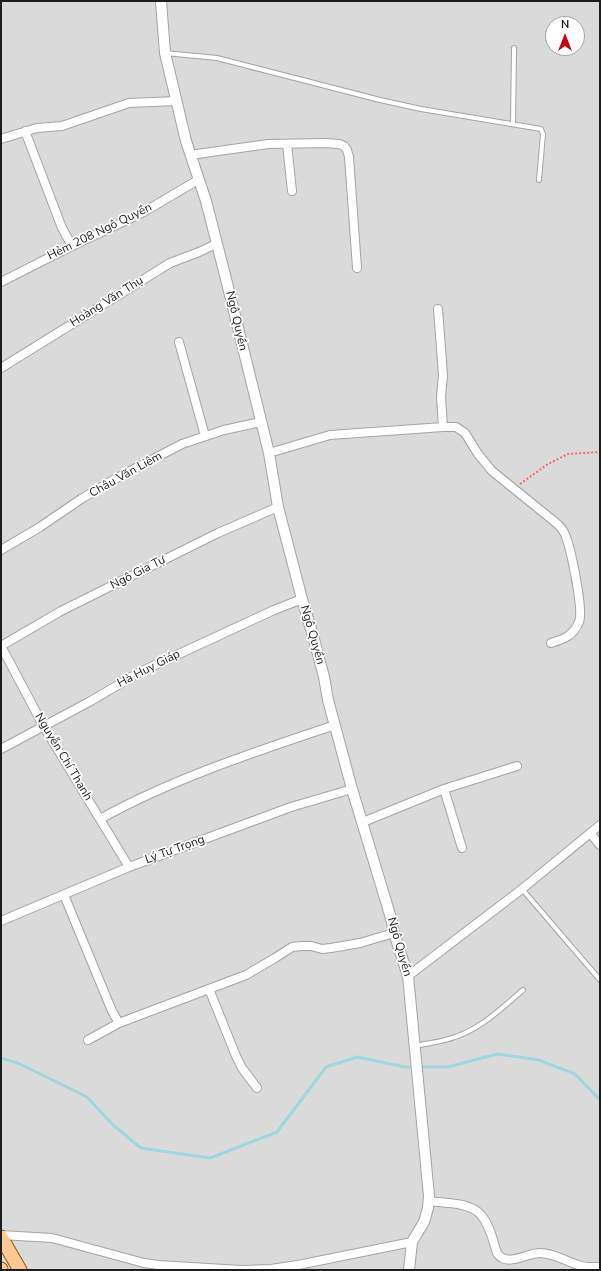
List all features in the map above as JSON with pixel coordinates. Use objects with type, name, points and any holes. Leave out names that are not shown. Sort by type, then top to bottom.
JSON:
[{"type":"main road","points":[[1,1236],[20,1270]]},
{"type":"street","name":"Ngô Quyền","points":[[161,1],[165,53],[190,154],[211,217],[216,244],[226,275],[270,453],[278,507],[318,654],[352,788],[408,976],[428,1182],[428,1208],[424,1222],[412,1242],[409,1270]]},
{"type":"street","points":[[1,139],[37,128],[62,126],[129,103],[177,101]]},
{"type":"street","points":[[25,131],[62,228],[72,246]]},
{"type":"street","points":[[190,154],[268,144],[339,144],[344,146],[349,157],[357,268]]},
{"type":"street","points":[[287,144],[292,191]]},
{"type":"street","name":"Hẻm 208 Ngô Quyền","points":[[1,282],[142,213],[198,180]]},
{"type":"street","name":"Hoàng Văn Thụ","points":[[1,368],[170,263],[216,244]]},
{"type":"street","points":[[438,309],[443,375],[441,397],[443,427]]},
{"type":"street","points":[[179,342],[205,436]]},
{"type":"street","name":"Châu Văn Liêm","points":[[1,550],[40,527],[82,499],[182,444],[205,436],[262,422]]},
{"type":"street","points":[[270,453],[330,435],[443,427],[456,427],[465,433],[478,454],[492,471],[562,528],[569,546],[579,602],[580,621],[574,631],[565,638],[551,643]]},
{"type":"street","name":"Ngô Gia Tự","points":[[1,646],[62,611],[212,536],[278,507]]},
{"type":"street","name":"Hà Huy Giáp","points":[[1,750],[140,672],[274,610],[302,599]]},
{"type":"street","name":"Nguyễn Chí Thanh","points":[[1,646],[44,727],[129,867]]},
{"type":"street","points":[[100,819],[126,805],[194,775],[335,725]]},
{"type":"street","points":[[363,822],[444,790],[517,766]]},
{"type":"street","name":"Lý Tự Trọng","points":[[1,921],[129,867],[291,808],[352,788]]},
{"type":"street","points":[[444,790],[462,848]]},
{"type":"street","points":[[408,976],[522,889],[600,825]]},
{"type":"street","points":[[590,833],[600,845]]},
{"type":"street","points":[[64,895],[112,1011],[119,1023]]},
{"type":"street","points":[[88,1040],[119,1023],[246,975],[292,947],[306,946],[322,949],[331,948],[360,943],[394,933]]},
{"type":"street","points":[[210,989],[236,1056],[242,1068],[257,1088]]},
{"type":"street","points":[[428,1201],[464,1206],[477,1211],[485,1221],[497,1253],[503,1259],[512,1260],[540,1253],[552,1254],[583,1267],[600,1267]]},
{"type":"street","points":[[1,1236],[52,1238],[144,1263],[158,1265],[241,1270],[271,1269],[298,1265],[412,1242]]},
{"type":"lane","points":[[513,124],[514,48]]},
{"type":"lane","points":[[165,53],[217,58],[380,100],[421,109],[542,130],[543,134],[539,180]]},
{"type":"lane","points":[[522,889],[600,980]]},
{"type":"lane","points":[[415,1046],[454,1038],[476,1028],[523,990]]},
{"type":"path","points":[[513,488],[548,464],[568,454],[600,452]]},
{"type":"shaded area","points":[[1,1],[600,1],[600,1270],[1,1270]]},
{"type":"waterway","points":[[1,1058],[20,1064],[87,1097],[113,1125],[141,1148],[210,1158],[277,1132],[326,1067],[357,1057],[405,1067],[448,1067],[497,1054],[539,1060],[575,1074],[600,1100]]}]
